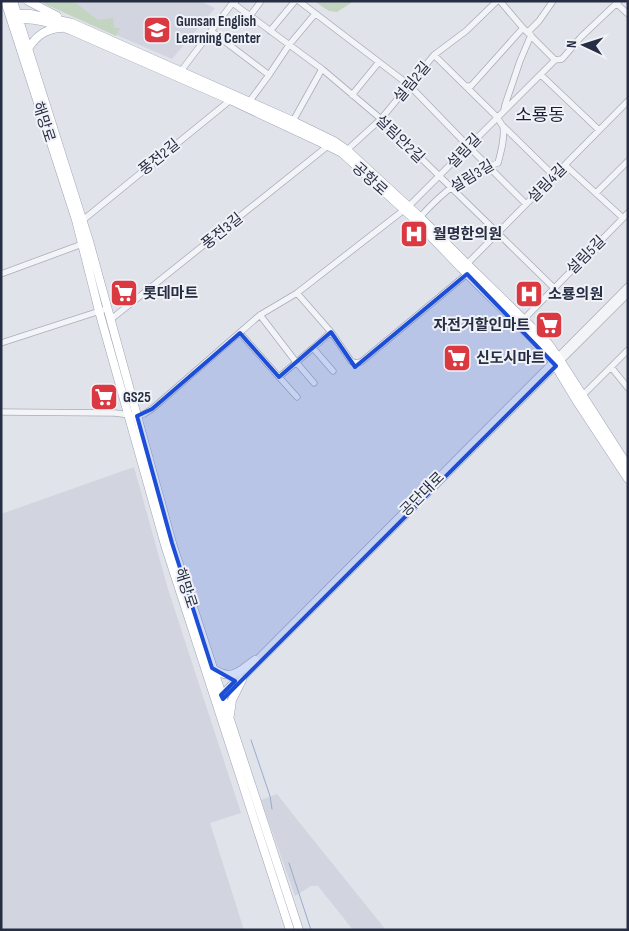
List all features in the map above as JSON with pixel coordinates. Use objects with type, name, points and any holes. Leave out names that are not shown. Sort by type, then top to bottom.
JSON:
[{"type":"main road","name":"해망로","points":[[4,1],[14,17],[28,49],[83,220],[86,243],[128,415],[165,545],[219,700],[290,930]]},
{"type":"main road","name":"해망로","points":[[13,1],[14,17],[73,211],[86,243]]},
{"type":"main road","points":[[28,1],[72,24]]},
{"type":"main road","name":"공항로","points":[[14,17],[30,14],[72,24],[181,71],[233,98],[347,150],[406,208],[467,274],[557,361],[628,466]]},
{"type":"main road","name":"공항로","points":[[14,17],[53,24],[233,98],[249,102],[293,121],[331,144],[406,208],[420,217],[548,344],[576,400],[628,479]]},
{"type":"main road","points":[[28,49],[33,41],[43,33],[64,28]]},
{"type":"main road","name":"해망로","points":[[103,310],[110,320],[172,543],[212,668],[219,700],[232,724],[299,930]]},
{"type":"main road","points":[[212,668],[225,676],[237,673],[255,660]]},
{"type":"main road","points":[[232,724],[230,714],[232,700],[242,680]]},
{"type":"street","points":[[250,16],[261,1]]},
{"type":"street","points":[[270,31],[295,1]]},
{"type":"street","points":[[299,1],[409,84],[526,204]]},
{"type":"street","name":"설림2길","points":[[347,150],[381,120],[434,55],[466,31],[498,1],[527,32]]},
{"type":"street","points":[[466,86],[471,86],[527,32],[553,1]]},
{"type":"street","points":[[181,71],[225,12],[235,2]]},
{"type":"street","name":"설림안2길","points":[[235,2],[250,16],[322,69],[381,120],[554,288]]},
{"type":"street","points":[[618,3],[628,14]]},
{"type":"street","name":"설림길","points":[[137,416],[152,410],[260,315],[296,293],[406,208],[555,60],[562,59],[581,37],[618,3]]},
{"type":"street","points":[[249,102],[288,45],[315,14]]},
{"type":"street","points":[[211,31],[269,75]]},
{"type":"street","points":[[527,32],[555,60]]},
{"type":"street","points":[[504,110],[527,32]]},
{"type":"street","name":"설림2길","points":[[434,55],[466,86]]},
{"type":"street","points":[[352,95],[379,62]]},
{"type":"street","points":[[293,121],[322,69]]},
{"type":"street","points":[[541,75],[598,130]]},
{"type":"street","points":[[466,86],[497,117],[502,125],[554,176]]},
{"type":"street","name":"풍전2길","points":[[83,220],[233,98]]},
{"type":"street","name":"설림4길","points":[[467,264],[628,101]]},
{"type":"street","name":"설림3길","points":[[420,217],[450,188],[469,174],[498,163],[503,144],[504,130],[502,125]]},
{"type":"street","name":"풍전3길","points":[[110,320],[331,144]]},
{"type":"street","points":[[596,193],[628,161]]},
{"type":"street","points":[[565,165],[623,218]]},
{"type":"street","name":"설림5길","points":[[524,319],[628,213]]},
{"type":"street","points":[[1,274],[86,243]]},
{"type":"street","points":[[296,293],[331,332],[351,361],[355,363],[361,362],[467,274]]},
{"type":"street","name":"공단대로","points":[[219,700],[242,680],[557,361],[628,286]]},
{"type":"street","name":"공단대로","points":[[219,700],[255,660],[557,361],[628,294]]},
{"type":"street","points":[[1,343],[103,310]]},
{"type":"street","points":[[260,315],[314,383]]},
{"type":"street","points":[[278,377],[331,332]]},
{"type":"street","points":[[240,333],[296,396]]},
{"type":"street","points":[[313,348],[333,371]]},
{"type":"street","points":[[582,396],[628,350]]},
{"type":"street","points":[[611,367],[628,388]]},
{"type":"street","points":[[1,412],[137,416]]},
{"type":"highlighted area","points":[[467,274],[556,366],[223,699],[221,695],[235,681],[212,668],[172,543],[137,416],[152,409],[240,333],[279,377],[331,332],[355,367]]},
{"type":"shaded area","name":"Gunsan English Learning Center","points":[[41,1],[200,1],[215,8],[172,59]]},
{"type":"shaded area","points":[[134,467],[168,589],[241,813],[210,823],[244,930],[1,930],[1,514]]},
{"type":"shaded area","points":[[277,794],[386,930],[353,930],[318,886],[311,886],[295,896],[261,800]]},
{"type":"green space","points":[[41,1],[73,1],[98,20],[113,18],[114,28],[120,28],[116,36]]},
{"type":"green space","points":[[314,1],[354,1],[337,12],[329,11]]},
{"type":"waterway","points":[[251,740],[270,796],[272,809]]},
{"type":"waterway","points":[[289,863],[311,930]]},
{"type":"place","name":"Gunsan English Learning Center","points":[[157,30]]},
{"type":"place","name":"월명한의원","points":[[414,234]]},
{"type":"place","name":"롯데마트","points":[[124,293]]},
{"type":"place","name":"소룡의원","points":[[529,294]]},
{"type":"place","name":"자전거할인마트","points":[[549,325]]},
{"type":"place","name":"신도시마트","points":[[457,358]]},
{"type":"place","name":"GS25","points":[[104,397]]},
{"type":"district","name":"소룡동","points":[[540,115]]}]
